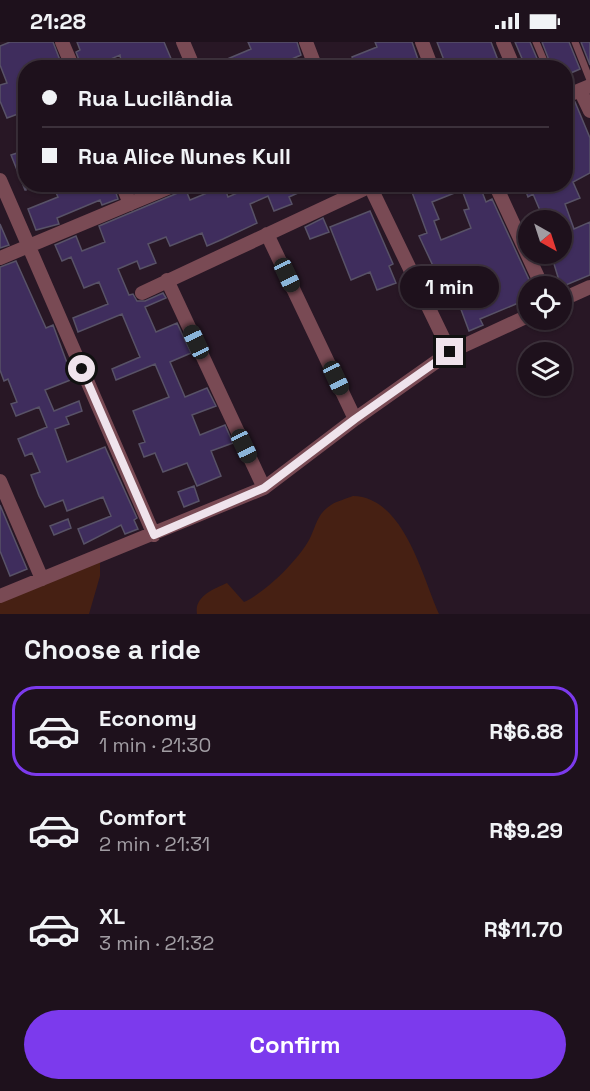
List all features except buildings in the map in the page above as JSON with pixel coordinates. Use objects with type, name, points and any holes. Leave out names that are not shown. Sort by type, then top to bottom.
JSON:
[{"type":"street","points":[[62,42],[70,60]]},
{"type":"street","points":[[183,42],[191,60]]},
{"type":"street","points":[[306,42],[313,60]]},
{"type":"street","points":[[422,42],[429,60]]},
{"type":"street","points":[[503,42],[511,60]]},
{"type":"street","points":[[573,92],[587,85],[590,111]]},
{"type":"street","points":[[0,180],[154,535]]},
{"type":"street","points":[[125,192],[130,204]]},
{"type":"street","points":[[0,258],[158,192]]},
{"type":"street","points":[[142,293],[356,192]]},
{"type":"street","points":[[374,192],[450,352]]},
{"type":"street","points":[[499,192],[537,276]]},
{"type":"street","points":[[267,234],[355,419]]},
{"type":"street","points":[[167,280],[264,488]]},
{"type":"street","points":[[572,295],[590,287]]},
{"type":"street","points":[[0,596],[154,535],[264,488],[355,419],[450,352],[518,321]]},
{"type":"street","points":[[0,481],[42,579]]},
{"type":"lane","points":[[536,42],[544,60]]},
{"type":"lane","points":[[575,42],[587,85]]},
{"type":"shaded area","points":[[353,496],[371,500],[386,510],[398,524],[418,560],[439,614],[197,614],[202,598],[227,583],[244,602],[262,591],[282,574],[306,545],[323,512],[333,504]]},
{"type":"shaded area","points":[[100,561],[100,576],[89,614],[0,614],[0,602]]},
{"type":"route","points":[[82,369],[154,535],[264,488],[355,419],[450,352]]}]
